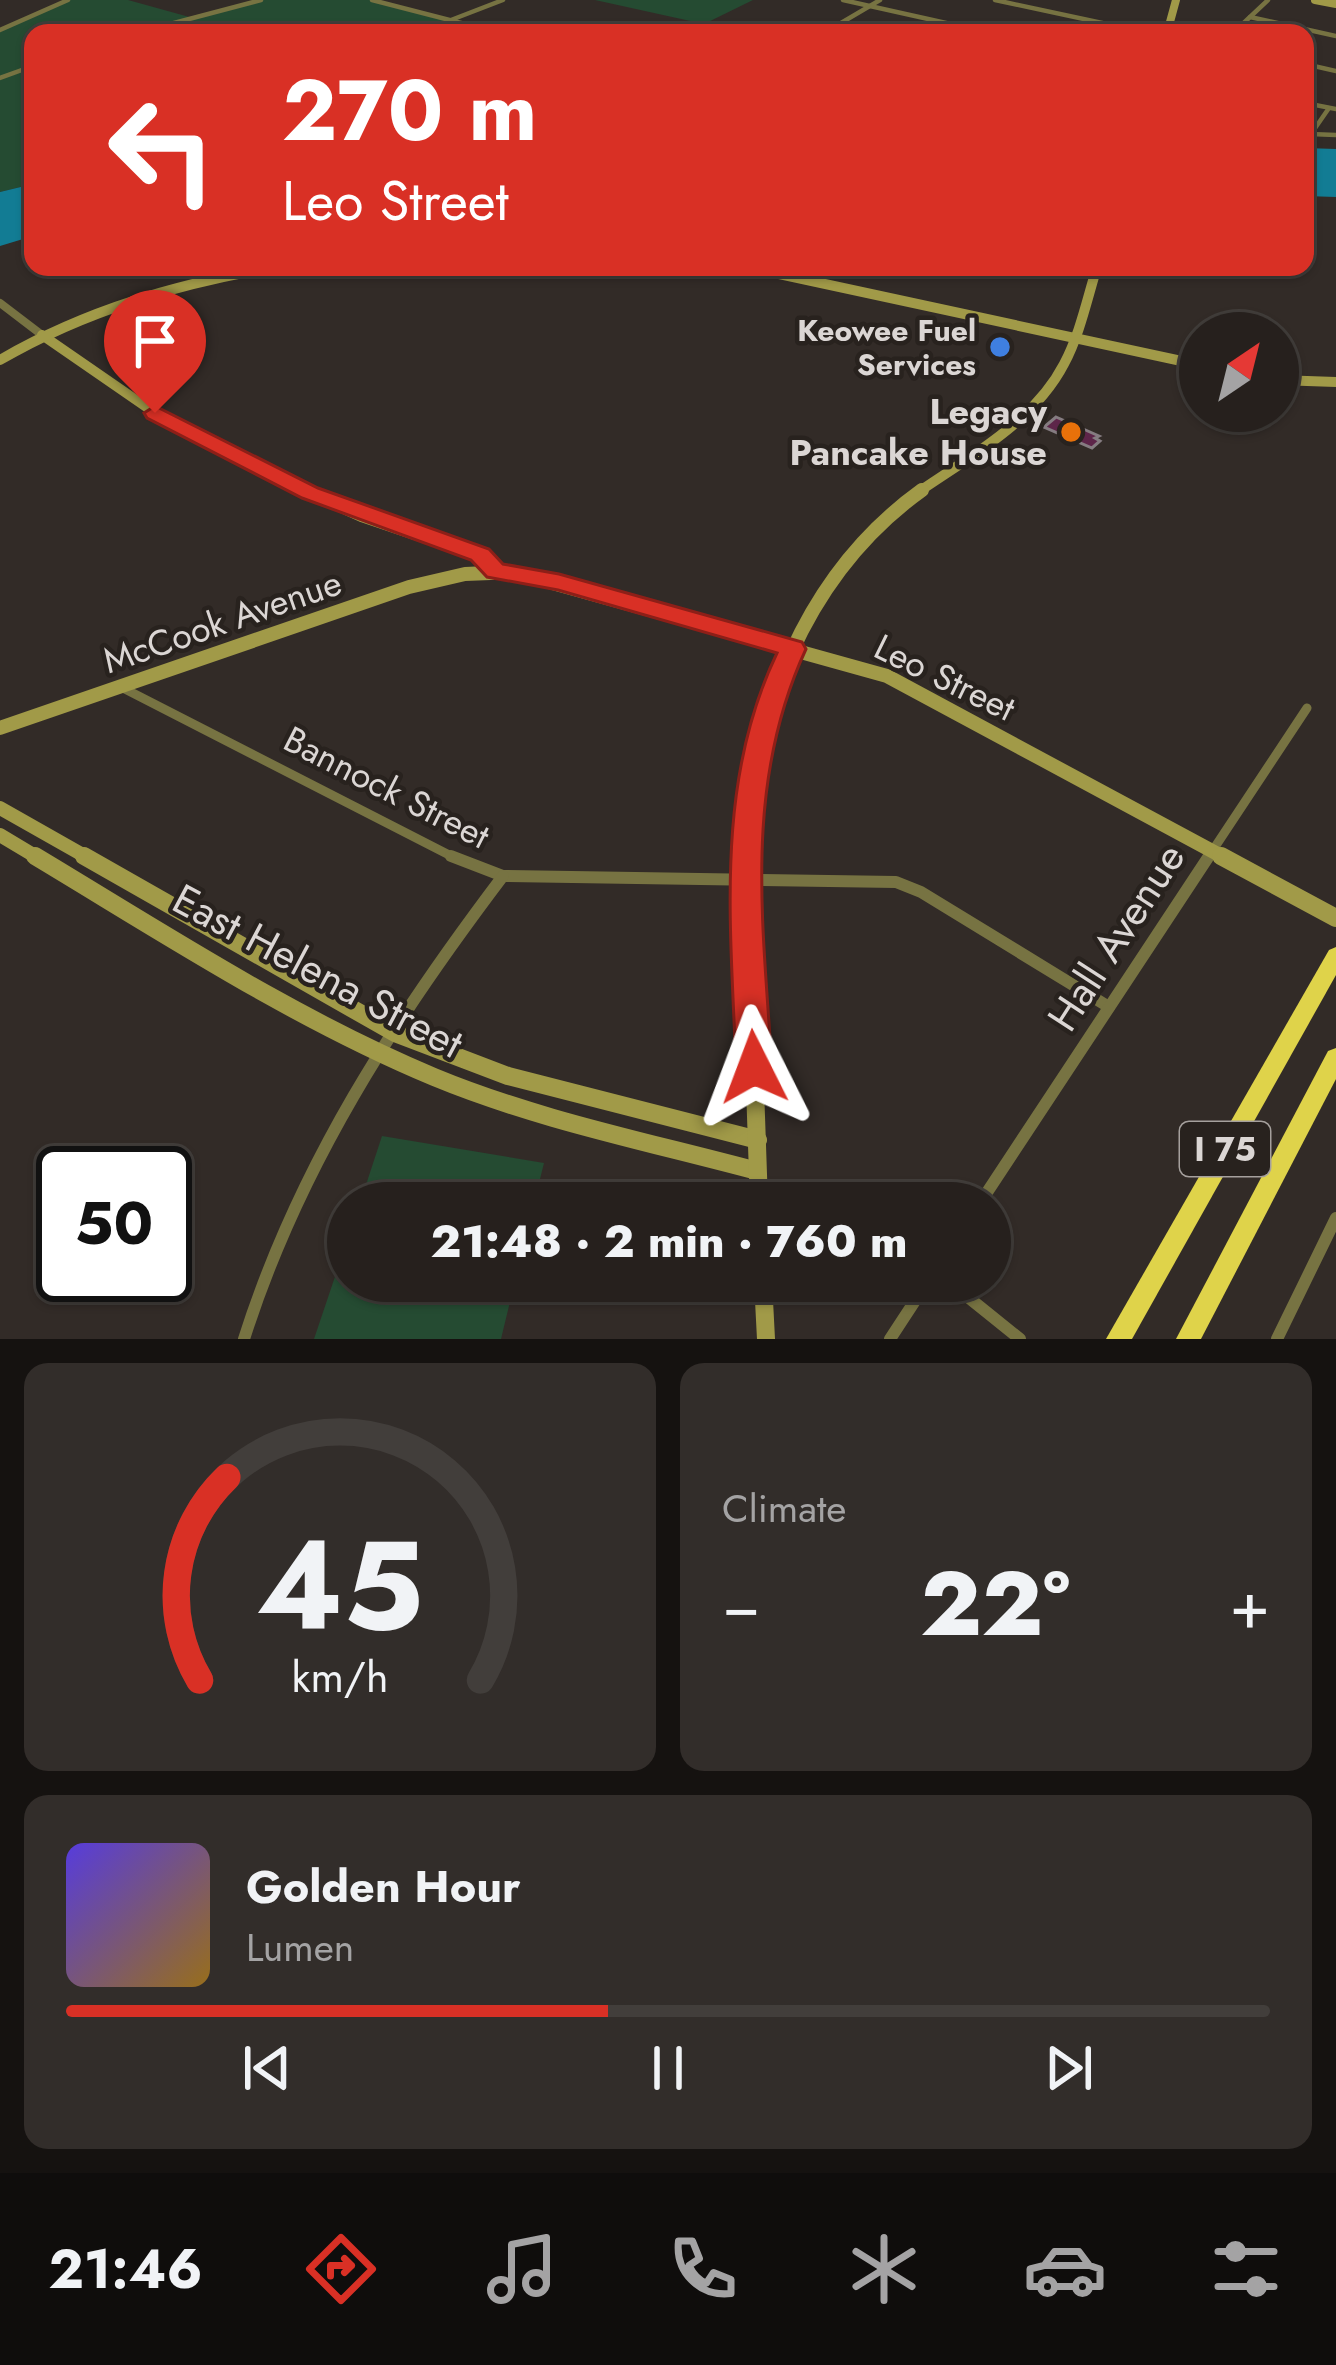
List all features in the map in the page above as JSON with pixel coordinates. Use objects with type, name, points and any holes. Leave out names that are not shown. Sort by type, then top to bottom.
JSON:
[{"type":"highway","name":"I 75","points":[[1118,1339],[1335,957]]},
{"type":"highway","name":"I 75","points":[[1188,1339],[1336,1058]]},
{"type":"street","points":[[0,30],[68,0]]},
{"type":"street","points":[[170,24],[261,0]]},
{"type":"street","points":[[372,0],[467,24]]},
{"type":"street","points":[[452,20],[502,0]]},
{"type":"street","points":[[843,0],[951,24]]},
{"type":"street","points":[[838,24],[880,0]]},
{"type":"street","points":[[995,0],[1106,24]]},
{"type":"street","points":[[1243,24],[1268,0]]},
{"type":"street","points":[[1315,0],[1336,4]]},
{"type":"street","points":[[1250,17],[1282,24]]},
{"type":"street","points":[[0,360],[42,335],[146,295],[234,276]]},
{"type":"street","points":[[788,276],[1179,359]]},
{"type":"street","points":[[758,1182],[745,879],[752,766],[768,699],[832,578],[860,543],[908,497],[1041,397],[1061,369],[1094,276]]},
{"type":"street","name":"Leo Street","points":[[0,304],[171,423],[310,493],[480,555],[496,572]]},
{"type":"street","points":[[1299,381],[1336,382]]},
{"type":"street","points":[[442,544],[460,556],[465,574]]},
{"type":"street","name":"Leo Street","points":[[465,574],[496,572],[559,582],[887,676],[1336,917]]},
{"type":"street","name":"McCook Avenue","points":[[0,728],[409,587],[465,574]]},
{"type":"street","name":"Bannock Street","points":[[123,688],[467,864],[503,876],[867,879],[908,886],[1109,1007]]},
{"type":"street","name":"Hall Avenue","points":[[994,1182],[1307,708]]},
{"type":"street","name":"East Helena Street","points":[[0,808],[394,1033],[508,1076],[758,1140]]},
{"type":"street","name":"East Helena Street","points":[[0,835],[380,1054],[499,1100],[758,1172]]},
{"type":"street","points":[[90,888],[109,871]]},
{"type":"street","points":[[244,1339],[297,1194],[380,1054],[503,876]]},
{"type":"street","points":[[233,972],[251,954]]},
{"type":"street","points":[[1277,1339],[1336,1218]]},
{"type":"street","points":[[764,1302],[766,1339]]},
{"type":"street","points":[[890,1339],[914,1302]]},
{"type":"street","points":[[974,1302],[1020,1339]]},
{"type":"green space","points":[[68,0],[128,0],[193,18],[261,0],[372,0],[465,24],[24,24],[24,186],[0,192],[0,30]]},
{"type":"green space","points":[[595,0],[753,0],[704,24]]},
{"type":"green space","points":[[382,1136],[544,1163],[539,1182],[367,1182]]},
{"type":"green space","points":[[327,1300],[510,1302],[501,1339],[314,1339]]},
{"type":"water","points":[[1314,148],[1336,149],[1336,197],[1314,196]]},
{"type":"water","points":[[24,186],[24,239],[0,246],[0,192]]},
{"type":"building","name":"Legacy Pancake House","points":[[1056,417],[1099,436],[1095,438],[1100,441],[1092,448],[1044,427]]},
{"type":"place","name":"Keowee Fuel Services","points":[[1000,347]]},
{"type":"place","name":"Legacy Pancake House","points":[[1071,432]]},
{"type":"route","points":[[155,413],[310,493],[480,555],[496,572],[559,582],[792,649],[768,699],[748,793],[745,879],[754,1067]]}]
